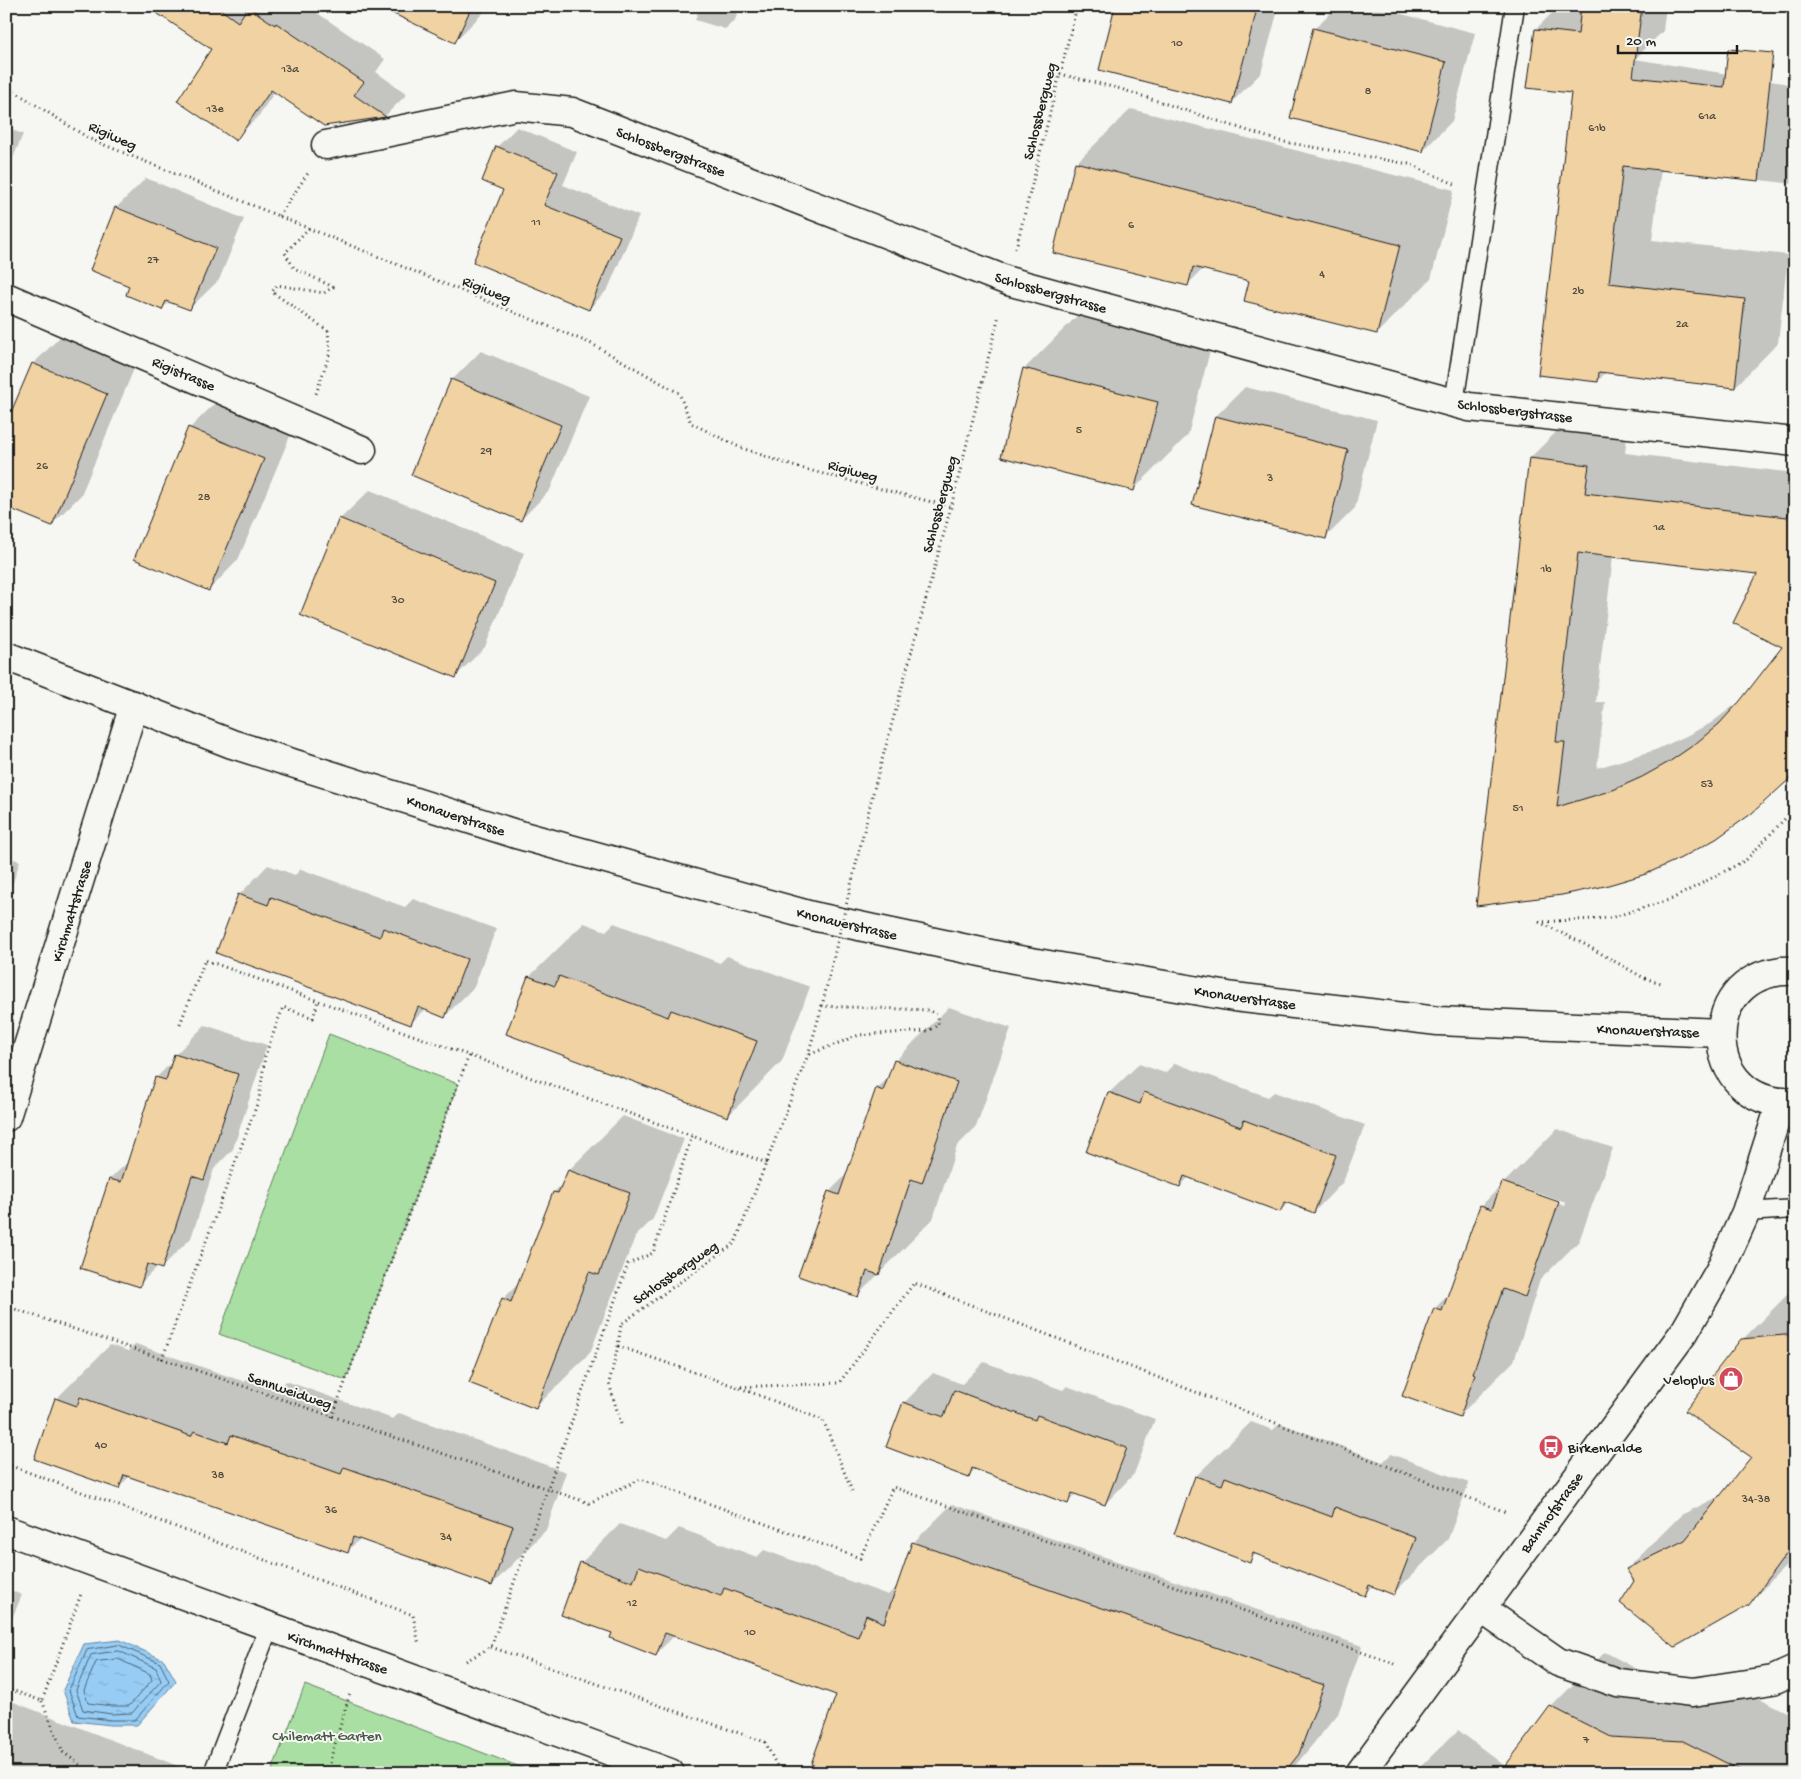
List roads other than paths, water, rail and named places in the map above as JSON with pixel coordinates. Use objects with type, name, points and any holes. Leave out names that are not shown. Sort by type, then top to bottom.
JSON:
[{"type":"street","name":"Schlossbergstrasse","points":[[326,145],[516,106],[572,112],[1008,282],[1454,403],[1469,407],[1795,442]]},
{"type":"street","name":"Rigistrasse","points":[[6,297],[362,450]]},
{"type":"street","name":"Knonauerstrasse","points":[[6,656],[232,744],[516,834],[812,916],[1014,959],[1234,997],[1438,1022],[1720,1033]]},
{"type":"street","name":"Kirchmattstrasse","points":[[6,1117],[134,705]]},
{"type":"street","points":[[1788,1102],[1765,1100],[1750,1092],[1737,1080],[1728,1066],[1722,1050],[1720,1033],[1723,1018],[1730,1004],[1739,991],[1751,981],[1765,974],[1780,970],[1795,971]]},
{"type":"street","name":"Bahnhofstrasse","points":[[1360,1773],[1685,1332],[1720,1270],[1746,1212],[1788,1102]]},
{"type":"street","name":"Kirchmattstrasse","points":[[6,1530],[670,1773]]},
{"type":"street","points":[[1482,1608],[1558,1662],[1618,1683],[1693,1692],[1773,1680],[1795,1670]]},
{"type":"lane","points":[[1454,403],[1515,6]]},
{"type":"lane","points":[[1746,1212],[1795,1209]]},
{"type":"lane","points":[[213,1773],[269,1627]]},
{"type":"water","points":[[120,1640],[164,1660],[176,1681],[137,1725],[111,1725],[74,1721],[63,1690],[84,1644]]},
{"type":"place","name":"Veloplus","points":[[1731,1379]]},
{"type":"place","name":"Birkenhalde","points":[[1551,1447]]},
{"type":"park label","name":"Chilematt Garten","points":[[327,1735]]}]
